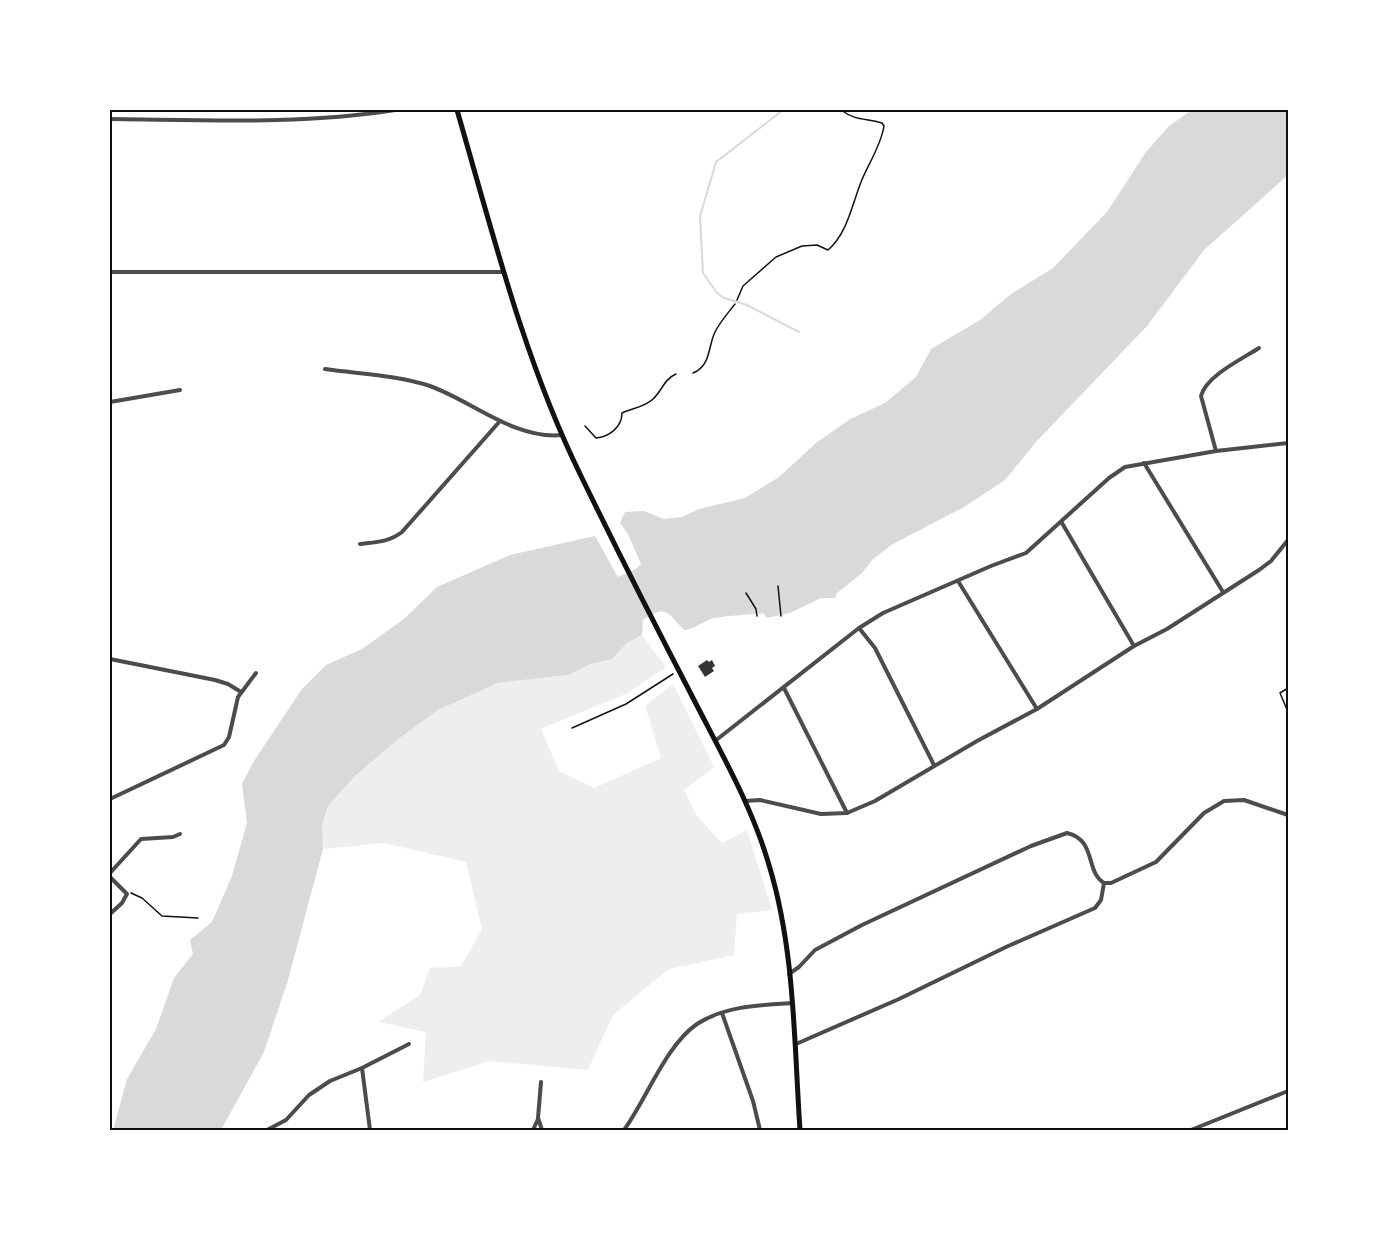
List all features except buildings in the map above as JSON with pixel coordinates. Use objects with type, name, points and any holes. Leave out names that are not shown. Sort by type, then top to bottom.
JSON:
[{"type":"main road","points":[[457,110],[524,339],[562,435],[654,624],[745,801],[763,847],[781,911],[792,1003],[800,1131]]},
{"type":"street","points":[[110,119],[309,119],[395,110]]},
{"type":"street","points":[[110,272],[504,272]]},
{"type":"street","points":[[1216,451],[1201,396],[1203,389],[1210,380],[1259,348]]},
{"type":"street","points":[[326,369],[419,382],[500,421],[547,435],[562,435]]},
{"type":"street","points":[[110,402],[180,390]]},
{"type":"street","points":[[360,544],[384,542],[402,532],[500,421]]},
{"type":"street","points":[[715,741],[859,628],[883,613],[1026,553],[1062,523],[1117,471],[1144,463],[1216,451],[1288,443]]},
{"type":"street","points":[[1144,463],[1223,592]]},
{"type":"street","points":[[1062,523],[1134,646]]},
{"type":"street","points":[[745,801],[760,800],[821,814],[847,813],[875,801],[934,765],[1037,709],[1134,646],[1167,629],[1271,561],[1288,540]]},
{"type":"street","points":[[958,581],[1037,709]]},
{"type":"street","points":[[859,628],[875,648],[934,765]]},
{"type":"street","points":[[110,659],[215,680],[228,684],[241,692]]},
{"type":"street","points":[[110,799],[220,747],[229,737],[236,703],[241,692],[256,673]]},
{"type":"street","points":[[784,688],[847,813]]},
{"type":"street","points":[[1104,884],[1119,880],[1156,862],[1203,813],[1224,801],[1244,800],[1288,815]]},
{"type":"street","points":[[789,974],[815,950],[862,925],[1031,846],[1067,833],[1081,838],[1099,880],[1104,884]]},
{"type":"street","points":[[110,914],[125,899],[126,894],[110,875],[141,839],[174,837],[180,834]]},
{"type":"street","points":[[794,1045],[1095,908],[1101,900],[1104,884]]},
{"type":"street","points":[[624,1131],[680,1040],[698,1023],[722,1013],[754,1006],[792,1003]]},
{"type":"street","points":[[722,1013],[753,1101],[759,1131]]},
{"type":"street","points":[[267,1131],[286,1120],[318,1088],[410,1044]]},
{"type":"street","points":[[362,1068],[370,1131]]},
{"type":"street","points":[[533,1131],[538,1119],[540,1082]]},
{"type":"street","points":[[1191,1131],[1288,1091]]},
{"type":"street","points":[[538,1119],[542,1131]]},
{"type":"path","points":[[737,300],[743,286],[776,257],[802,246],[817,245],[828,250],[840,234],[861,183],[874,159],[873,153],[883,135],[884,126],[882,123],[852,118],[841,110]]},
{"type":"path","points":[[693,373],[699,370],[710,355],[710,342],[717,328],[735,304]]},
{"type":"path","points":[[585,426],[596,438],[618,428],[622,420],[622,413],[644,405],[654,398],[668,377],[676,374]]},
{"type":"path","points":[[778,586],[781,616]]},
{"type":"path","points":[[746,593],[756,609],[757,616]]},
{"type":"path","points":[[572,728],[626,704],[679,671]]},
{"type":"path","points":[[1288,688],[1280,693],[1288,712]]},
{"type":"path","points":[[125,891],[142,898],[162,916],[198,918]]},
{"type":"shaded area","points":[[1192,110],[1288,110],[1288,175],[1204,250],[1147,326],[1036,442],[1005,480],[964,507],[893,544],[873,559],[862,573],[837,593],[835,598],[821,598],[790,613],[767,618],[763,613],[721,617],[684,630],[666,612],[657,612],[643,620],[642,635],[627,643],[612,659],[591,664],[568,675],[498,683],[438,710],[397,740],[355,776],[328,806],[322,825],[323,849],[288,980],[264,1052],[221,1130],[113,1130],[127,1079],[156,1029],[174,978],[193,954],[190,940],[212,922],[232,876],[247,823],[242,784],[254,761],[302,689],[326,665],[362,649],[404,619],[437,587],[510,555],[595,536],[618,577],[636,569],[641,564],[628,534],[620,523],[625,512],[644,511],[664,519],[682,517],[699,509],[745,498],[779,477],[816,443],[850,419],[885,403],[916,377],[931,349],[980,320],[1011,294],[1053,268],[1107,212],[1146,152],[1169,126]]},
{"type":"shaded area","points":[[642,635],[666,667],[628,693],[541,729],[559,771],[594,788],[661,758],[645,706],[673,684],[714,767],[684,790],[696,815],[722,843],[747,830],[772,910],[737,914],[734,955],[669,969],[613,1015],[588,1070],[489,1061],[423,1082],[426,1032],[378,1022],[420,995],[430,968],[461,966],[482,929],[466,862],[384,843],[323,849],[322,825],[328,806],[355,776],[397,740],[438,710],[498,683],[568,675],[591,664],[612,659],[627,643]]},
{"type":"waterway","points":[[783,110],[716,162],[700,216],[703,273],[717,293],[724,298],[747,305],[799,332]]}]
